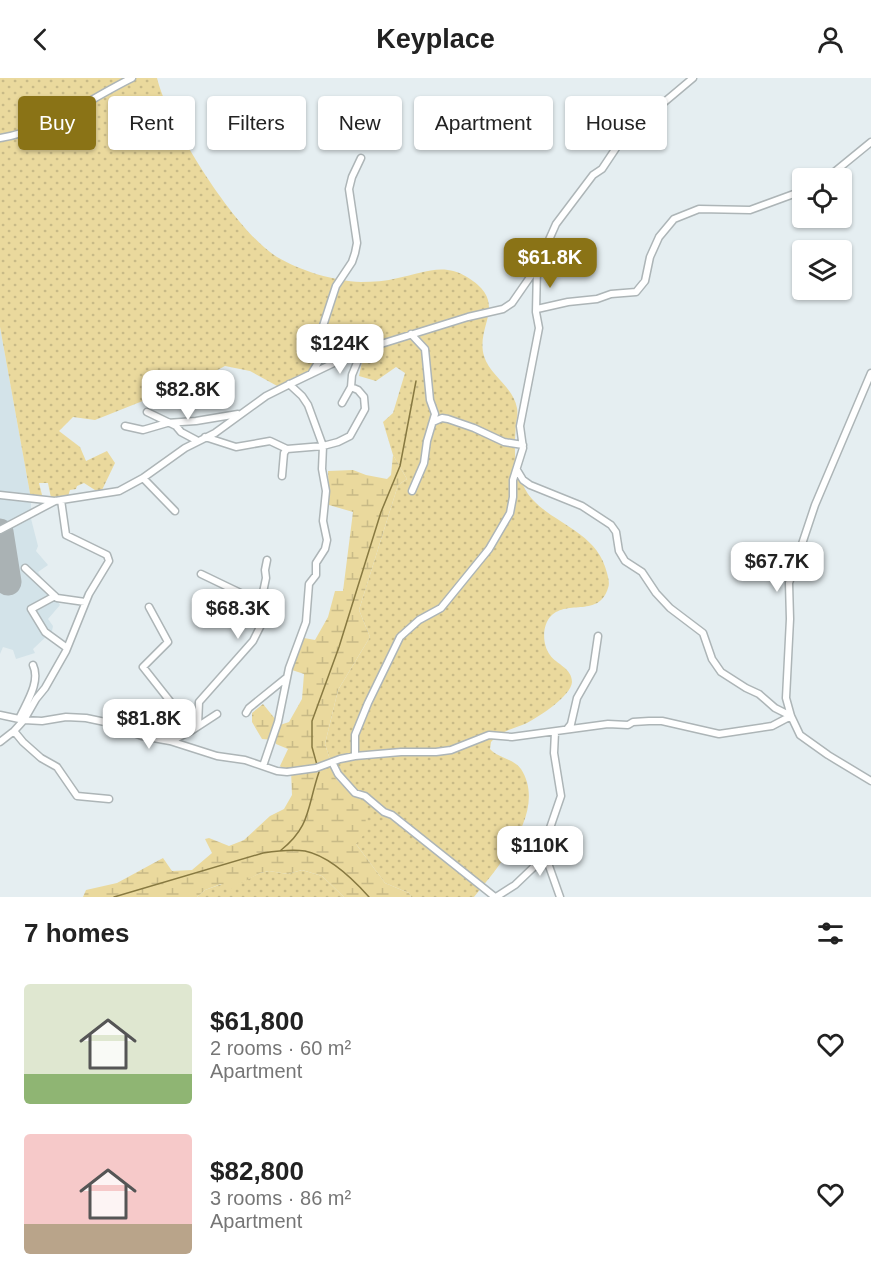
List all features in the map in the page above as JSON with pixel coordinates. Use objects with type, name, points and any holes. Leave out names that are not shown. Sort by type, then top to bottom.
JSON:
[{"type":"street","points":[[0,138],[23,134],[52,123],[132,78]]},
{"type":"street","points":[[0,495],[58,500],[119,491],[143,478],[196,440],[214,433],[267,396],[289,384],[338,361],[411,334],[513,305],[537,267],[556,224],[592,175],[602,169],[624,136],[693,78]]},
{"type":"street","points":[[839,168],[871,142]]},
{"type":"street","points":[[311,374],[319,361],[322,329],[336,286],[352,262],[355,253],[357,243],[349,189],[360,158]]},
{"type":"street","points":[[537,309],[568,302],[597,299],[611,294],[636,292],[645,281],[650,257],[661,234],[674,219],[686,213],[699,209],[750,210],[792,195]]},
{"type":"street","points":[[355,756],[355,735],[400,637],[417,621],[441,608],[489,549],[510,513],[513,480],[523,446],[520,426],[539,328],[537,267]]},
{"type":"street","points":[[411,334],[425,349],[430,400],[435,414],[427,441],[424,463],[412,491]]},
{"type":"street","points":[[342,403],[351,387],[352,375],[361,353]]},
{"type":"street","points":[[871,373],[815,505],[789,583],[790,619],[786,698],[800,735],[871,781]]},
{"type":"street","points":[[263,766],[278,722],[286,677],[306,622],[309,584],[316,575],[316,563],[326,545],[327,536],[323,521],[326,491],[322,469],[323,446],[308,405],[289,384]]},
{"type":"street","points":[[205,437],[236,447],[270,441],[287,449],[323,446],[350,436],[363,416],[364,398],[358,390],[351,387]]},
{"type":"street","points":[[147,412],[196,440]]},
{"type":"street","points":[[125,426],[142,430],[169,423],[242,414]]},
{"type":"street","points":[[432,423],[442,418],[448,419],[504,442],[523,446]]},
{"type":"street","points":[[282,476],[284,453],[287,449]]},
{"type":"street","points":[[517,470],[522,480],[530,486],[582,506],[611,525],[616,532],[619,551],[625,561],[642,572],[656,593],[670,608],[703,633],[712,659],[721,672],[743,687],[759,693],[775,708],[791,716]]},
{"type":"street","points":[[143,478],[175,511]]},
{"type":"street","points":[[0,530],[58,500]]},
{"type":"street","points":[[0,742],[14,731],[45,689],[67,648],[85,602],[109,557],[66,536],[58,500]]},
{"type":"street","points":[[198,725],[199,702],[253,641],[261,625],[267,560]]},
{"type":"street","points":[[24,568],[58,598],[85,602]]},
{"type":"street","points":[[201,574],[253,599],[262,597]]},
{"type":"street","points":[[55,596],[31,609],[45,632],[67,648]]},
{"type":"street","points":[[149,607],[168,642],[143,667],[172,703],[188,717],[191,731]]},
{"type":"street","points":[[567,729],[571,724],[577,698],[593,670],[598,636]]},
{"type":"street","points":[[22,719],[35,683],[36,670],[33,665]]},
{"type":"street","points":[[246,713],[286,677]]},
{"type":"street","points":[[170,741],[217,714]]},
{"type":"street","points":[[0,715],[42,721],[66,717],[86,718],[105,722],[142,736],[170,741],[217,756],[244,760],[283,772],[319,768],[355,756],[401,752],[436,753],[457,748],[489,735],[512,737],[608,724],[628,725],[633,722],[662,722],[720,734],[771,726],[791,716]]},
{"type":"street","points":[[14,731],[41,758],[57,767],[77,796],[109,799]]},
{"type":"street","points":[[544,732],[553,745]]},
{"type":"street","points":[[332,762],[338,774],[355,793],[366,797],[384,812],[392,815],[495,897],[515,885],[534,868],[543,849],[561,796],[553,745],[555,732]]},
{"type":"street","points":[[543,849],[560,897]]},
{"type":"shaded area","points":[[0,327],[31,499],[29,511],[38,546],[36,551],[48,565],[38,572],[60,605],[48,619],[53,626],[52,631],[33,649],[35,653],[16,659],[13,650],[3,647],[0,654]]},
{"type":"green space","points":[[0,78],[157,78],[163,96],[108,96],[108,150],[190,150],[224,202],[243,225],[277,257],[296,267],[340,280],[361,282],[393,279],[441,269],[467,277],[480,287],[487,296],[489,305],[482,345],[484,356],[491,369],[511,393],[517,408],[515,456],[522,482],[528,494],[537,504],[594,547],[602,558],[609,584],[604,597],[598,603],[558,611],[546,624],[544,635],[547,651],[567,670],[571,677],[572,682],[566,693],[539,716],[503,732],[491,742],[490,749],[493,752],[521,769],[528,785],[529,802],[525,820],[517,837],[496,870],[474,897],[411,897],[409,893],[385,883],[356,844],[356,798],[336,779],[325,744],[338,690],[370,637],[359,610],[398,485],[407,479],[393,455],[383,422],[393,413],[405,373],[396,367],[376,381],[359,376],[362,362],[360,354],[279,387],[250,371],[225,366],[95,420],[73,417],[59,431],[80,447],[86,461],[107,451],[115,463],[102,490],[95,490],[84,483],[70,490],[68,496],[51,498],[48,483],[39,483],[43,499],[31,499],[0,327]]},
{"type":"green space","points":[[393,455],[407,479],[398,485],[359,610],[370,637],[338,690],[325,744],[336,779],[356,798],[365,799],[366,832],[356,844],[385,883],[409,893],[411,897],[344,897],[322,876],[302,870],[288,874],[269,871],[260,873],[230,889],[221,884],[205,890],[197,897],[83,897],[86,890],[117,883],[163,858],[172,871],[192,870],[212,853],[205,839],[209,838],[229,846],[244,840],[270,816],[284,809],[292,795],[291,770],[284,770],[280,766],[288,749],[276,744],[275,740],[262,739],[252,722],[252,713],[263,704],[280,725],[289,722],[302,699],[304,674],[292,670],[304,638],[315,640],[328,617],[335,591],[343,591],[353,512],[329,505],[328,471],[353,470],[387,479],[391,475]]},
{"type":"green space","points":[[302,870],[322,876],[344,897],[197,897],[205,890],[222,884],[230,888],[260,873],[269,871],[288,874]]},
{"type":"waterway","points":[[317,765],[312,747],[312,721],[339,647],[381,512],[400,466],[416,381]]},
{"type":"waterway","points":[[280,851],[303,825],[318,770]]},
{"type":"waterway","points":[[114,897],[263,853],[294,850],[314,854],[332,863],[369,897]]},
{"type":"runway","points":[[0,532],[8,582]]}]
